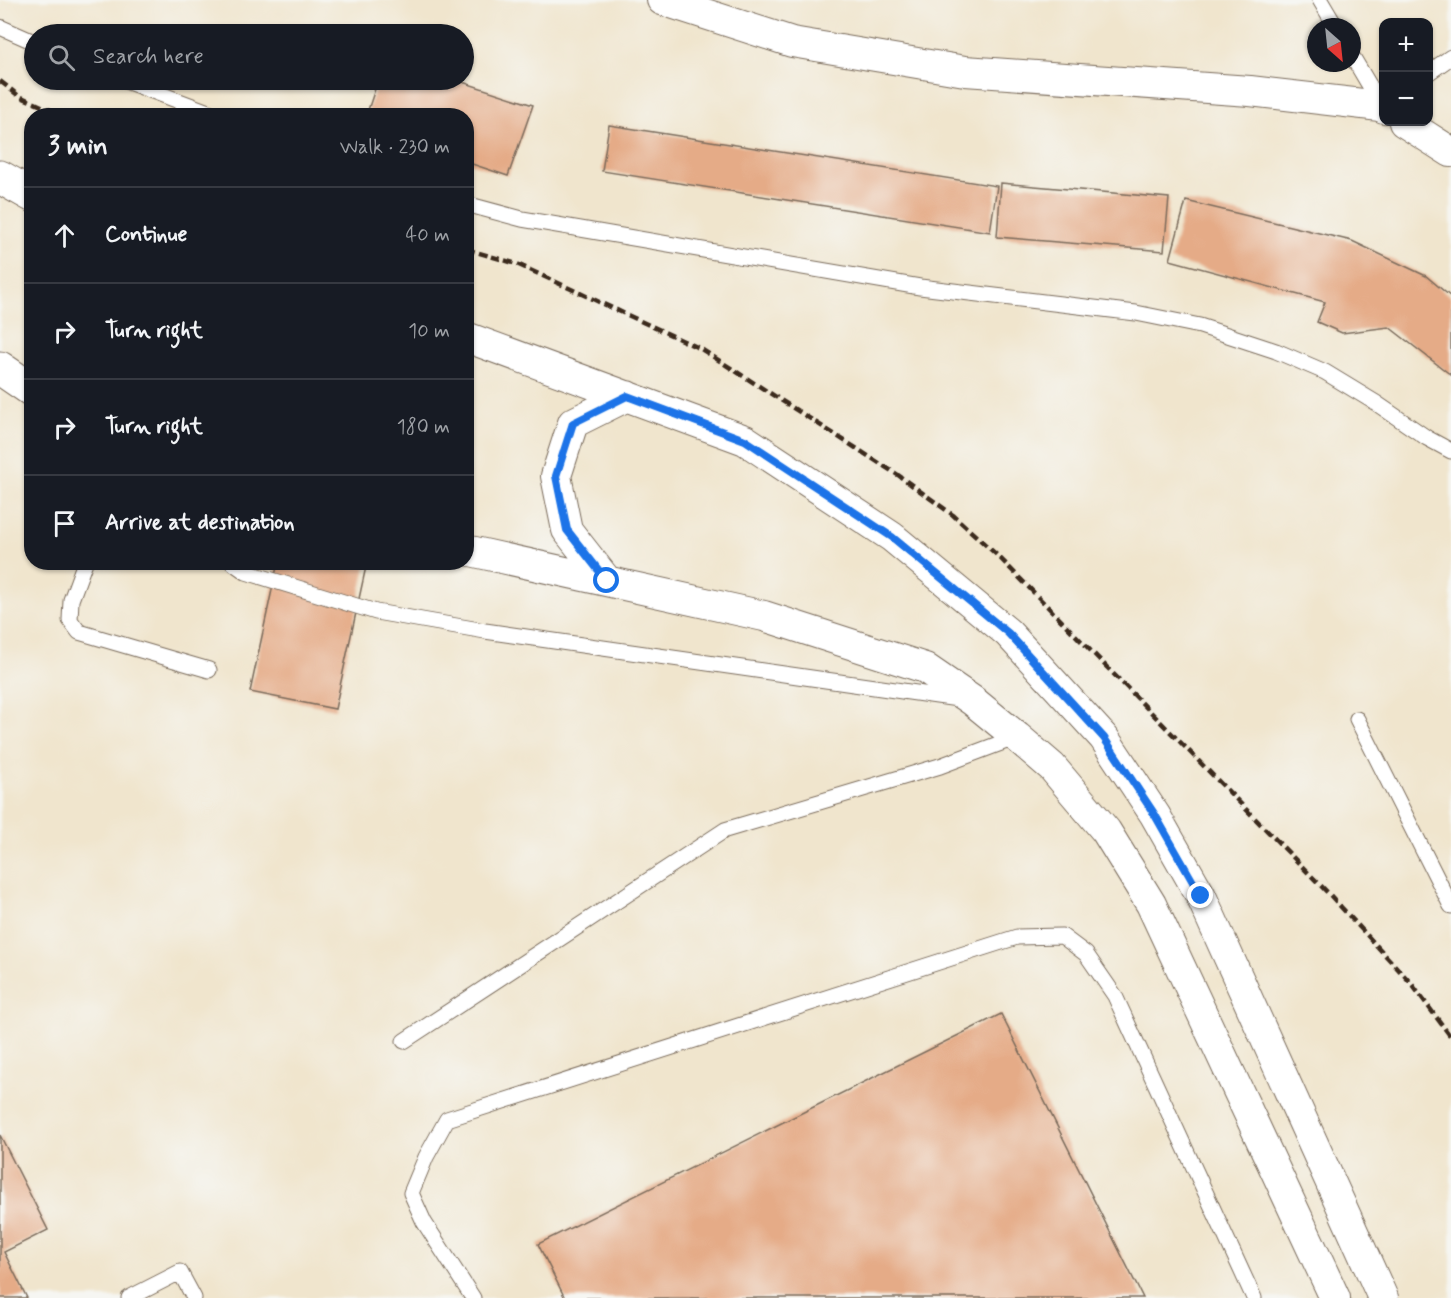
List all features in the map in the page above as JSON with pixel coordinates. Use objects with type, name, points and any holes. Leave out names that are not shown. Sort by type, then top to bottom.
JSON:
[{"type":"main road","points":[[0,177],[24,190]]},
{"type":"main road","points":[[0,368],[24,385]]},
{"type":"street","points":[[662,0],[792,42],[965,71],[1250,91],[1379,109]]},
{"type":"street","points":[[1412,126],[1451,152]]},
{"type":"street","points":[[474,340],[745,440],[892,537],[1008,633],[1104,738],[1155,815],[1201,896],[1383,1298]]},
{"type":"street","points":[[607,581],[567,530],[556,476],[573,423],[627,396]]},
{"type":"street","points":[[474,552],[764,616],[925,668],[973,701],[1052,767],[1106,831],[1151,904],[1335,1298]]},
{"type":"lane","points":[[1320,0],[1331,18]]},
{"type":"lane","points":[[0,27],[24,38]]},
{"type":"lane","points":[[1429,72],[1451,57]]},
{"type":"lane","points":[[1361,70],[1379,96]]},
{"type":"lane","points":[[150,90],[198,108]]},
{"type":"lane","points":[[474,206],[522,219],[920,287],[1136,313],[1200,326],[1276,351],[1325,372],[1451,451]]},
{"type":"lane","points":[[82,570],[71,600],[70,620],[79,632],[209,670]]},
{"type":"lane","points":[[243,570],[376,612],[485,631],[973,701]]},
{"type":"lane","points":[[1357,719],[1451,906]]},
{"type":"lane","points":[[404,1041],[725,830],[940,766],[1017,737]]},
{"type":"lane","points":[[472,1298],[424,1222],[411,1193],[426,1157],[447,1119],[1017,937],[1062,936],[1086,954],[1115,996],[1254,1298]]},
{"type":"lane","points":[[129,1298],[180,1272],[194,1298]]},
{"type":"building","points":[[474,86],[533,105],[508,176],[474,165],[474,108],[369,108],[375,90],[474,90]]},
{"type":"building","points":[[609,125],[997,186],[990,232],[602,171]]},
{"type":"building","points":[[1001,183],[1169,198],[1164,251],[997,237]]},
{"type":"building","points":[[1186,201],[1352,241],[1426,276],[1451,297],[1451,375],[1389,327],[1342,333],[1317,322],[1325,302],[1170,260]]},
{"type":"building","points":[[276,570],[365,570],[335,709],[250,692]]},
{"type":"building","points":[[1001,1014],[1143,1298],[565,1298],[538,1244]]},
{"type":"building","points":[[0,1135],[48,1230],[4,1252],[27,1298],[0,1298]]},
{"type":"railway","points":[[0,81],[19,96],[46,108]]},
{"type":"railway","points":[[474,251],[517,264],[701,349],[898,475],[953,515],[999,557],[1330,895],[1411,983],[1451,1037]]},
{"type":"route","points":[[607,581],[567,530],[556,476],[573,423],[627,396],[745,440],[892,537],[1008,633],[1104,738],[1155,815],[1201,896]]}]
